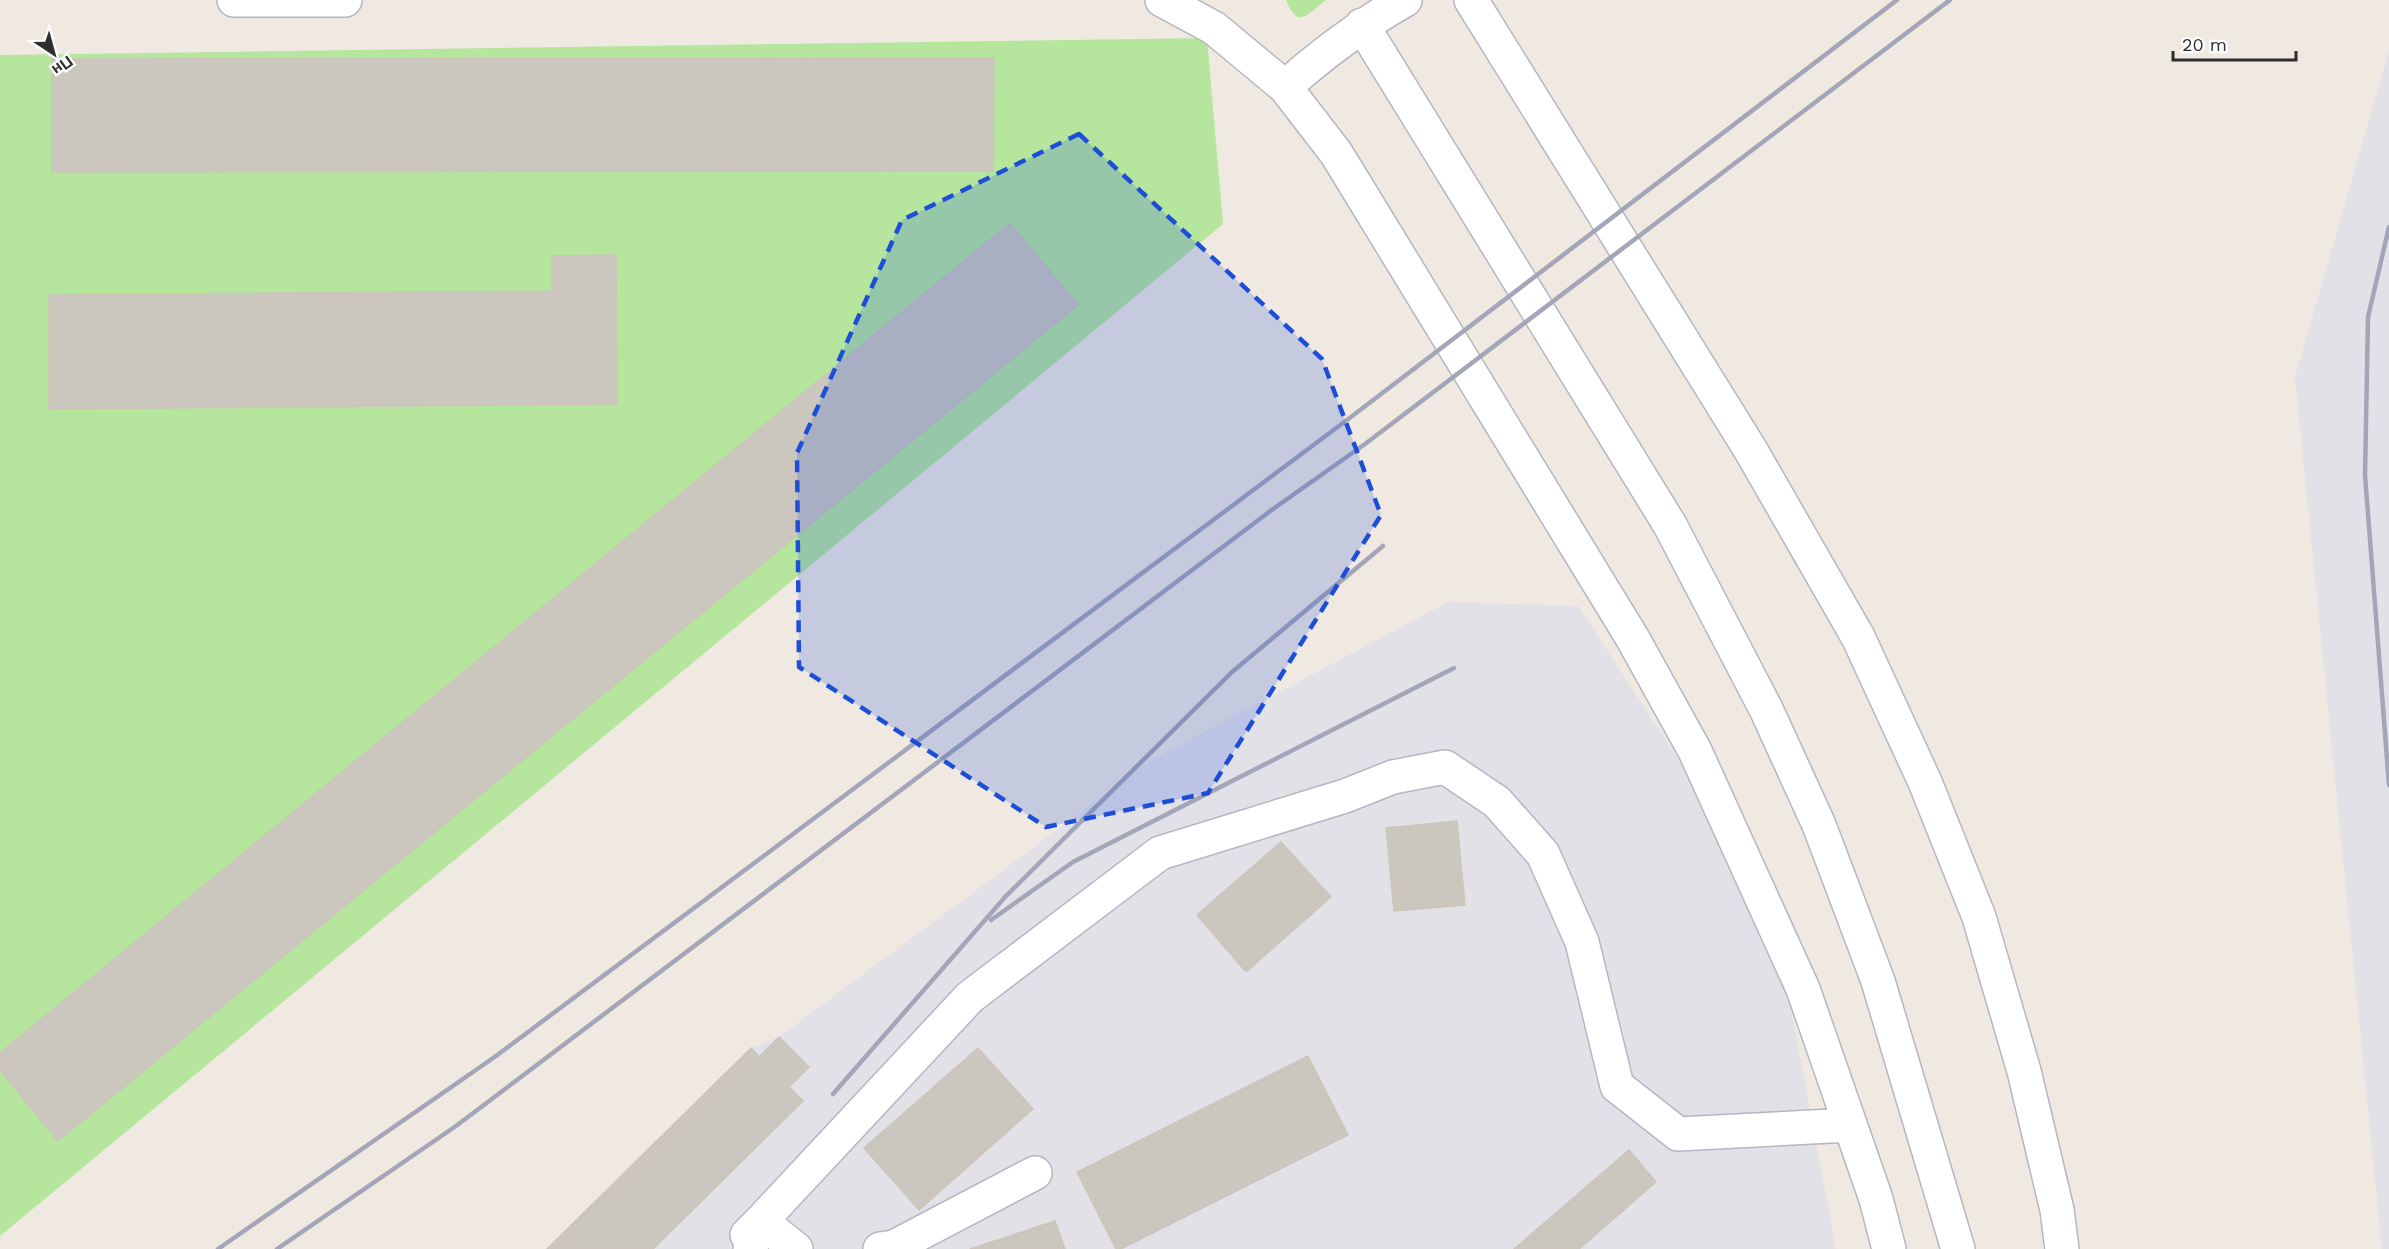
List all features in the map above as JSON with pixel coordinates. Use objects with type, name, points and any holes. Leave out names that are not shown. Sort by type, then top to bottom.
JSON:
[{"type":"street","points":[[234,0],[345,0]]},
{"type":"street","points":[[1162,0],[1214,28],[1284,87],[1336,153],[1633,639],[1695,751],[1803,988],[1876,1199],[1888,1249]]},
{"type":"street","points":[[1284,87],[1362,25],[1405,0]]},
{"type":"street","points":[[1471,0],[1750,449],[1858,637],[1925,782],[1979,917],[2024,1071],[2057,1210],[2062,1249]]},
{"type":"street","points":[[1362,25],[1670,525],[1766,709],[1819,825],[1878,981],[1958,1249]]},
{"type":"street","points":[[733,1249],[756,1235],[970,997],[1160,853],[1345,796],[1393,777],[1445,766],[1497,802],[1543,854],[1582,942],[1617,1086],[1678,1134],[1850,1125]]},
{"type":"street","points":[[880,1249],[894,1247],[1035,1173]]},
{"type":"street","points":[[756,1235],[796,1249]]},
{"type":"highlighted area","points":[[1079,134],[1322,359],[1381,515],[1208,793],[1046,827],[799,667],[797,453],[902,220]]},
{"type":"shaded area","points":[[2389,51],[2389,1249],[2382,1249],[2295,377]]},
{"type":"shaded area","points":[[1448,602],[1578,606],[1687,772],[1789,998],[1836,1249],[552,1249],[751,1048],[779,1037],[1148,762]]},
{"type":"green space","points":[[1286,0],[1326,0],[1309,14],[1300,17],[1295,15]]},
{"type":"green space","points":[[1207,38],[1223,224],[0,1236],[0,55]]},
{"type":"building","points":[[994,58],[993,171],[52,172],[52,59]]},
{"type":"building","points":[[1010,223],[1078,305],[58,1141],[0,1070],[0,1053]]},
{"type":"building","points":[[616,255],[617,404],[49,409],[49,295],[552,291],[552,256]]},
{"type":"building","points":[[1457,821],[1465,905],[1394,911],[1386,828]]},
{"type":"building","points":[[1281,842],[1331,897],[1246,972],[1197,915]]},
{"type":"building","points":[[779,1037],[809,1067],[789,1087],[803,1101],[653,1249],[547,1249],[751,1048],[759,1057]]},
{"type":"building","points":[[978,1048],[1033,1109],[919,1210],[864,1148]]},
{"type":"building","points":[[1308,1056],[1348,1135],[1121,1249],[1116,1249],[1077,1172]]},
{"type":"building","points":[[1629,1150],[1656,1182],[1579,1249],[1514,1249]]},
{"type":"building","points":[[1055,1221],[1065,1249],[970,1249]]},
{"type":"railway","points":[[218,1249],[496,1056],[1347,420],[1897,0]]},
{"type":"railway","points":[[277,1249],[456,1126],[1273,509],[1365,444],[1950,0]]},
{"type":"railway","points":[[2389,227],[2368,317],[2365,475],[2389,785]]},
{"type":"railway","points":[[833,1094],[1006,896],[1232,672],[1383,546]]},
{"type":"railway","points":[[991,920],[1073,862],[1454,668]]}]
